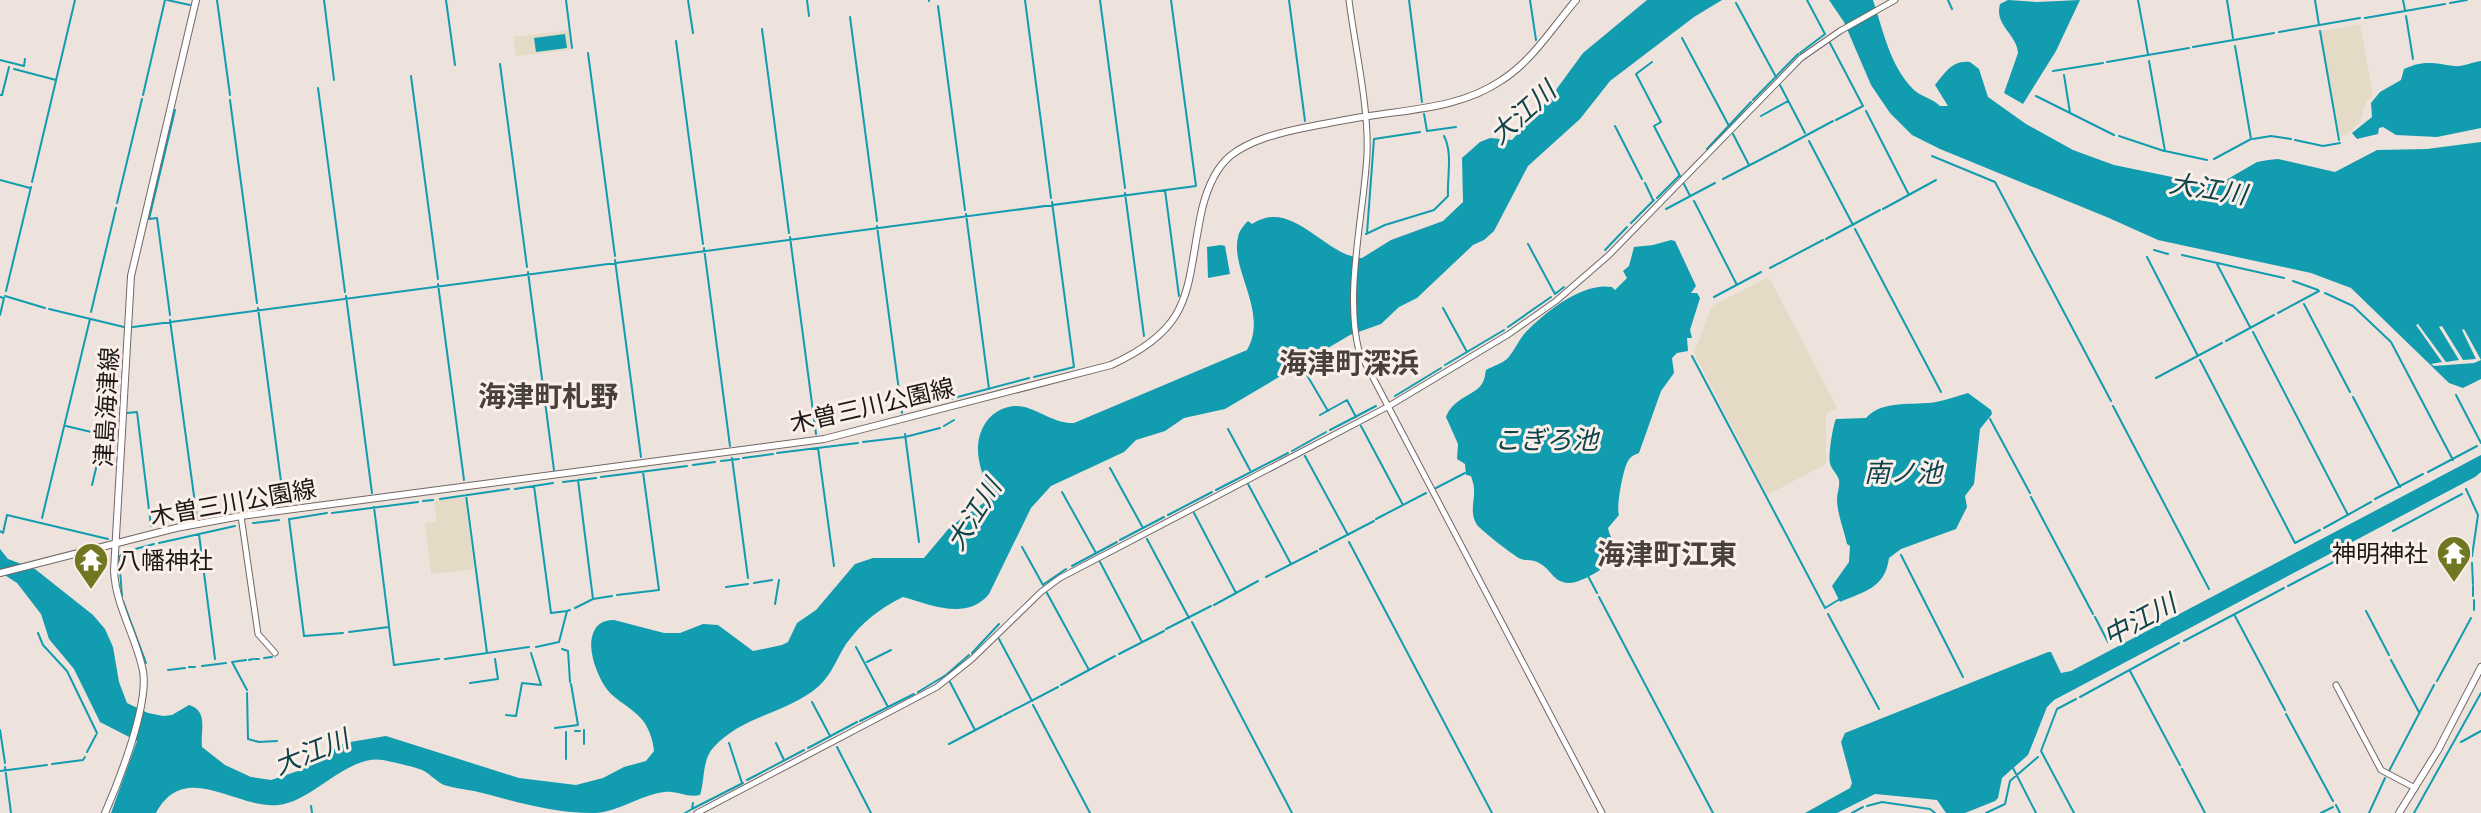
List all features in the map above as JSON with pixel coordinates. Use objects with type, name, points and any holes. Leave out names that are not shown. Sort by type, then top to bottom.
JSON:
[{"type":"main road","name":"津島海津線","points":[[105,813],[131,740],[144,686],[143,671],[118,600],[114,571],[131,276],[196,0]]},
{"type":"main road","name":"木曽三川公園線","points":[[0,573],[176,528],[241,516],[824,439],[1111,365],[1152,343],[1176,315],[1191,280],[1207,190],[1231,156],[1249,144],[1272,136],[1364,116],[1457,101],[1502,81],[1535,49],[1576,0]]},
{"type":"main road","points":[[2399,813],[2481,667]]},
{"type":"street","points":[[1349,0],[1367,151],[1355,335],[1363,359],[1602,813]]},
{"type":"street","points":[[697,813],[937,687],[1060,578],[1389,406],[1509,334],[1576,284],[1633,231],[1801,58],[1843,29],[1895,0]]},
{"type":"street","points":[[241,516],[258,634],[275,653]]},
{"type":"street","points":[[2336,685],[2381,770],[2415,788]]},
{"type":"shaded area","points":[[2360,24],[2373,96],[2366,102],[2360,122],[2347,135],[2339,136],[2321,31]]},
{"type":"shaded area","points":[[569,30],[571,50],[516,56],[513,37]]},
{"type":"shaded area","points":[[1766,278],[1770,279],[1837,408],[1826,414],[1826,464],[1767,495],[1694,353],[1712,306]]},
{"type":"shaded area","points":[[465,497],[474,569],[431,574],[425,523],[437,521],[434,501]]},
{"type":"water","name":"大江川","points":[[1647,0],[1722,0],[1694,17],[1610,81],[1580,119],[1528,166],[1494,231],[1473,245],[1417,298],[1399,307],[1381,324],[1350,335],[1225,409],[1184,418],[1165,431],[1136,440],[1124,452],[1051,486],[1031,508],[989,594],[980,602],[970,607],[948,609],[903,597],[879,611],[852,636],[819,686],[793,703],[737,728],[713,748],[705,764],[700,795],[664,792],[603,812],[562,811],[448,786],[416,768],[370,760],[343,771],[304,796],[278,805],[196,788],[181,790],[168,797],[156,813],[111,813],[137,741],[100,722],[74,669],[49,639],[41,614],[17,583],[0,572],[0,549],[8,559],[35,569],[93,615],[105,629],[113,647],[119,682],[127,703],[163,716],[172,715],[189,705],[195,708],[202,722],[202,747],[225,765],[251,777],[271,780],[301,770],[344,743],[386,736],[519,778],[576,785],[603,778],[624,767],[646,761],[654,751],[644,722],[611,694],[599,675],[591,644],[593,633],[600,624],[614,620],[664,633],[680,633],[703,624],[718,625],[753,651],[788,642],[797,623],[816,610],[855,564],[873,558],[924,558],[950,527],[985,502],[987,492],[979,460],[979,441],[985,424],[997,412],[1022,406],[1058,421],[1074,423],[1247,350],[1253,336],[1254,321],[1237,250],[1239,235],[1248,221],[1252,224],[1267,218],[1281,218],[1308,230],[1348,255],[1362,258],[1391,240],[1443,221],[1463,202],[1462,158],[1480,142],[1490,138],[1512,140],[1550,98],[1583,53]]},
{"type":"water","name":"大江川","points":[[1829,0],[1873,0],[1898,70],[1919,94],[1940,106],[1948,106],[1935,85],[1954,65],[1970,62],[1979,69],[1988,97],[2026,124],[2073,150],[2114,165],[2219,184],[2257,162],[2268,160],[2278,159],[2335,172],[2377,150],[2427,149],[2481,142],[2481,379],[2463,388],[2449,383],[2351,288],[2311,273],[2158,240],[1912,135],[1890,113],[1871,85],[1844,22]]},
{"type":"water","points":[[2008,0],[2080,0],[2056,51],[2023,104],[2004,93],[2018,53],[2000,18],[2000,4]]},
{"type":"water","points":[[565,34],[567,48],[536,52],[534,38]]},
{"type":"water","points":[[2481,61],[2481,128],[2437,137],[2396,135],[2383,127],[2379,128],[2378,134],[2357,139],[2352,133],[2372,117],[2371,103],[2380,92],[2401,80],[2404,69],[2423,63],[2457,66]]},
{"type":"water","name":"こぎろ池","points":[[1675,241],[1696,286],[1691,293],[1697,293],[1700,298],[1690,330],[1692,338],[1687,338],[1688,351],[1677,353],[1672,358],[1674,373],[1661,391],[1639,453],[1630,458],[1626,465],[1619,497],[1619,515],[1608,528],[1620,552],[1588,577],[1563,582],[1537,562],[1518,557],[1477,525],[1473,511],[1473,482],[1471,476],[1466,475],[1465,464],[1457,459],[1458,444],[1446,417],[1454,405],[1480,387],[1486,370],[1508,358],[1524,335],[1543,316],[1565,300],[1589,289],[1612,287],[1615,290],[1627,278],[1623,271],[1629,266],[1634,247]]},
{"type":"water","points":[[1225,246],[1230,274],[1208,278],[1207,247]]},
{"type":"water","name":"南ノ池","points":[[1968,393],[1992,414],[1980,429],[1974,484],[1965,496],[1967,507],[1956,529],[1901,549],[1889,558],[1878,582],[1840,602],[1832,586],[1849,562],[1850,546],[1838,510],[1839,480],[1830,460],[1836,419],[1866,418],[1881,408],[1936,402]]},
{"type":"water","points":[[2481,455],[2481,472],[2475,477],[2054,700],[2047,707],[2028,755],[2002,778],[1995,801],[1965,813],[1946,813],[1937,800],[1875,794],[1837,813],[1805,813],[1850,788],[1852,783],[1841,742],[1845,733],[2048,652],[2051,652],[2061,673],[2071,671]]},
{"type":"pier","points":[[2418,324],[2446,362],[2459,360],[2439,327],[2442,326],[2463,360],[2476,359],[2464,329],[2481,360],[2434,366],[2431,364],[2442,362]]},
{"type":"waterway","points":[[32,182],[75,0]]},
{"type":"waterway","points":[[143,95],[165,0]]},
{"type":"waterway","points":[[167,0],[190,5]]},
{"type":"waterway","points":[[217,0],[230,95]]},
{"type":"waterway","points":[[324,0],[334,80]]},
{"type":"waterway","points":[[446,0],[455,65]]},
{"type":"waterway","points":[[566,0],[572,48]]},
{"type":"waterway","points":[[688,0],[693,33]]},
{"type":"waterway","points":[[807,0],[809,16]]},
{"type":"waterway","points":[[1025,0],[1051,198]]},
{"type":"waterway","points":[[1100,0],[1125,188]]},
{"type":"waterway","points":[[133,327],[1196,186],[1171,0]]},
{"type":"waterway","points":[[1289,0],[1305,121]]},
{"type":"waterway","points":[[1409,0],[1422,102]]},
{"type":"waterway","points":[[1530,0],[1536,40]]},
{"type":"waterway","points":[[1800,53],[1825,34],[1807,0]]},
{"type":"waterway","points":[[1948,0],[1952,9]]},
{"type":"waterway","points":[[2138,0],[2148,54]]},
{"type":"waterway","points":[[2227,0],[2233,38]]},
{"type":"waterway","points":[[2315,0],[2319,25]]},
{"type":"waterway","points":[[2403,0],[2405,10]]},
{"type":"waterway","points":[[2450,3],[2467,0]]},
{"type":"waterway","points":[[1736,3],[1776,77]]},
{"type":"waterway","points":[[2365,18],[2445,4]]},
{"type":"waterway","points":[[938,6],[965,210]]},
{"type":"waterway","points":[[2406,16],[2413,59]]},
{"type":"waterway","points":[[850,17],[877,221]]},
{"type":"waterway","points":[[2279,32],[2360,18]]},
{"type":"waterway","points":[[762,29],[789,233]]},
{"type":"waterway","points":[[2320,31],[2339,140]]},
{"type":"waterway","points":[[2193,47],[2274,33]]},
{"type":"waterway","points":[[1682,38],[1729,126]]},
{"type":"waterway","points":[[676,41],[703,244]]},
{"type":"waterway","points":[[1830,43],[1863,106],[1836,120]]},
{"type":"waterway","points":[[2214,159],[2251,139],[2235,46]]},
{"type":"waterway","points":[[2107,62],[2189,48]]},
{"type":"waterway","points":[[588,53],[615,256]]},
{"type":"waterway","points":[[1753,100],[1798,54]]},
{"type":"waterway","points":[[0,60],[24,66],[25,59]]},
{"type":"waterway","name":"大江川","points":[[2149,61],[2165,151],[2207,160]]},
{"type":"waterway","points":[[1652,62],[1636,74],[1661,122],[1654,126],[1680,176]]},
{"type":"waterway","points":[[2053,71],[2103,63]]},
{"type":"waterway","points":[[500,64],[527,267]]},
{"type":"waterway","points":[[0,95],[9,67]]},
{"type":"waterway","points":[[14,69],[56,80]]},
{"type":"waterway","points":[[2064,75],[2070,113],[2114,135]]},
{"type":"waterway","points":[[411,76],[438,279]]},
{"type":"waterway","points":[[1780,85],[1805,133]]},
{"type":"waterway","points":[[318,88],[345,292]]},
{"type":"waterway","points":[[2036,96],[2070,113]]},
{"type":"waterway","points":[[117,203],[142,99]]},
{"type":"waterway","points":[[230,100],[257,303]]},
{"type":"waterway","points":[[1761,116],[1788,101]]},
{"type":"waterway","points":[[1707,149],[1751,102]]},
{"type":"waterway","points":[[170,315],[157,218],[149,219],[175,110]]},
{"type":"waterway","points":[[1866,111],[1909,195]]},
{"type":"waterway","points":[[1424,114],[1427,131],[1456,127]]},
{"type":"waterway","points":[[1779,150],[1833,121]]},
{"type":"waterway","points":[[1615,126],[1642,179]]},
{"type":"waterway","points":[[1367,233],[1374,139],[1420,132]]},
{"type":"waterway","points":[[1733,134],[1749,165]]},
{"type":"waterway","points":[[1366,234],[1434,210],[1448,196],[1449,157],[1444,136]]},
{"type":"waterway","points":[[2119,136],[2164,151]]},
{"type":"waterway","points":[[2253,139],[2271,136],[2291,139]]},
{"type":"waterway","points":[[2295,140],[2323,146],[2340,143]]},
{"type":"waterway","points":[[1809,141],[1853,225]]},
{"type":"waterway","points":[[1723,179],[1777,151]]},
{"type":"waterway","points":[[1932,156],[1995,182],[2111,401]]},
{"type":"waterway","points":[[1657,198],[1679,176]]},
{"type":"waterway","points":[[0,180],[30,188]]},
{"type":"waterway","points":[[1883,209],[1936,180]]},
{"type":"waterway","points":[[1645,183],[1653,200]]},
{"type":"waterway","points":[[1666,209],[1715,183]]},
{"type":"waterway","points":[[1684,184],[1690,196]]},
{"type":"waterway","points":[[6,291],[31,187]]},
{"type":"waterway","points":[[1165,190],[1179,296]]},
{"type":"waterway","points":[[1125,193],[1144,336]]},
{"type":"waterway","points":[[1631,223],[1654,200]]},
{"type":"waterway","points":[[1694,201],[1737,285]]},
{"type":"waterway","points":[[1034,377],[1074,367],[1052,202]]},
{"type":"waterway","points":[[91,312],[116,208]]},
{"type":"waterway","points":[[1826,239],[1880,210]]},
{"type":"waterway","points":[[966,214],[989,389]]},
{"type":"waterway","points":[[877,226],[902,413]]},
{"type":"waterway","points":[[1605,250],[1627,227]]},
{"type":"waterway","points":[[1855,229],[1941,392]]},
{"type":"waterway","points":[[790,237],[816,434]]},
{"type":"waterway","points":[[1770,268],[1823,240]]},
{"type":"waterway","points":[[1528,244],[1555,294],[1564,287]]},
{"type":"waterway","points":[[704,248],[730,446]]},
{"type":"waterway","points":[[2154,250],[2168,254]]},
{"type":"waterway","points":[[2182,255],[2284,278]]},
{"type":"waterway","points":[[2147,257],[2198,356]]},
{"type":"waterway","points":[[615,260],[641,457]]},
{"type":"waterway","points":[[2217,264],[2250,327]]},
{"type":"waterway","points":[[528,272],[554,470]]},
{"type":"waterway","points":[[1714,297],[1761,272]]},
{"type":"waterway","points":[[2293,281],[2318,290]]},
{"type":"waterway","points":[[438,284],[464,480]]},
{"type":"waterway","points":[[2278,313],[2319,291]]},
{"type":"waterway","points":[[2325,293],[2353,306],[2391,342],[2453,460]]},
{"type":"waterway","points":[[5,296],[45,308]]},
{"type":"waterway","points":[[346,296],[372,493]]},
{"type":"waterway","points":[[0,297],[4,298],[0,315]]},
{"type":"waterway","points":[[1508,327],[1551,297]]},
{"type":"waterway","points":[[2304,304],[2350,392]]},
{"type":"waterway","points":[[258,308],[284,504]]},
{"type":"waterway","points":[[1443,308],[1467,352]]},
{"type":"waterway","points":[[49,309],[124,327]]},
{"type":"waterway","points":[[2226,341],[2274,315]]},
{"type":"waterway","points":[[42,518],[90,319]]},
{"type":"waterway","points":[[170,320],[197,518]]},
{"type":"waterway","points":[[1445,365],[1504,330]]},
{"type":"waterway","points":[[2253,332],[2348,515]]},
{"type":"waterway","points":[[2156,378],[2222,343]]},
{"type":"waterway","points":[[1692,356],[1825,608],[1840,599]]},
{"type":"waterway","points":[[2200,360],[2295,543],[2320,530]]},
{"type":"waterway","points":[[1395,396],[1441,368]]},
{"type":"waterway","points":[[1304,370],[1328,411]]},
{"type":"waterway","points":[[950,399],[1029,378]]},
{"type":"waterway","points":[[2456,395],[2481,443]]},
{"type":"waterway","points":[[2353,397],[2400,487]]},
{"type":"waterway","points":[[1320,415],[1347,400],[1356,417]]},
{"type":"waterway","points":[[1330,430],[1376,406]]},
{"type":"waterway","points":[[2113,406],[2209,589]]},
{"type":"waterway","points":[[127,413],[137,412],[151,526]]},
{"type":"waterway","points":[[1990,419],[2030,493]]},
{"type":"waterway","points":[[944,426],[954,420]]},
{"type":"waterway","points":[[66,426],[104,435],[92,485]]},
{"type":"waterway","points":[[1361,426],[1403,505]]},
{"type":"waterway","points":[[863,442],[905,437],[940,428]]},
{"type":"waterway","points":[[1228,429],[1250,470]]},
{"type":"waterway","points":[[1292,451],[1326,432]]},
{"type":"waterway","points":[[905,434],[919,542]]},
{"type":"waterway","points":[[777,453],[858,443]]},
{"type":"waterway","points":[[2428,472],[2477,446]]},
{"type":"waterway","points":[[818,448],[834,566]]},
{"type":"waterway","points":[[1216,490],[1288,453]]},
{"type":"waterway","points":[[743,458],[773,454]]},
{"type":"waterway","points":[[1305,456],[1348,535]]},
{"type":"waterway","points":[[732,458],[748,578]]},
{"type":"waterway","points":[[721,461],[739,459]]},
{"type":"waterway","points":[[693,465],[715,462]]},
{"type":"waterway","points":[[601,477],[687,466]]},
{"type":"waterway","points":[[1110,468],[1143,528]]},
{"type":"waterway","points":[[617,595],[659,590],[643,472]]},
{"type":"waterway","points":[[1436,488],[1465,473]]},
{"type":"waterway","points":[[2375,499],[2423,474]]},
{"type":"waterway","points":[[563,482],[596,478]]},
{"type":"waterway","points":[[578,480],[593,599]]},
{"type":"waterway","points":[[515,489],[553,483]]},
{"type":"waterway","points":[[1248,484],[1291,564]]},
{"type":"waterway","points":[[534,486],[551,613],[567,611]]},
{"type":"waterway","points":[[440,499],[509,489]]},
{"type":"waterway","points":[[2466,489],[2478,515],[2472,556]]},
{"type":"waterway","points":[[1062,492],[1096,553]]},
{"type":"waterway","points":[[1168,515],[1212,492]]},
{"type":"waterway","points":[[1376,519],[1426,493]]},
{"type":"waterway","points":[[2393,531],[2462,494]]},
{"type":"waterway","points":[[466,495],[487,653]]},
{"type":"waterway","name":"中江川","points":[[2031,497],[2093,614]]},
{"type":"waterway","points":[[423,501],[433,500]]},
{"type":"waterway","points":[[332,513],[418,502]]},
{"type":"waterway","points":[[2324,528],[2371,502]]},
{"type":"waterway","points":[[374,507],[389,626]]},
{"type":"waterway","points":[[290,519],[327,513]]},
{"type":"waterway","points":[[1194,513],[1236,593]]},
{"type":"waterway","points":[[0,531],[3,533],[7,515],[108,539]]},
{"type":"waterway","points":[[1120,540],[1164,517]]},
{"type":"waterway","points":[[289,519],[304,636],[343,633]]},
{"type":"waterway","points":[[253,523],[279,520]]},
{"type":"waterway","points":[[1320,549],[1374,521]]},
{"type":"waterway","points":[[159,543],[235,526]]},
{"type":"waterway","points":[[199,534],[215,659]]},
{"type":"waterway","points":[[1147,539],[1189,618]]},
{"type":"waterway","points":[[1072,566],[1117,542]]},
{"type":"waterway","points":[[1349,542],[1492,813]]},
{"type":"waterway","points":[[122,596],[119,557],[124,552],[154,544]]},
{"type":"waterway","points":[[1022,547],[1043,585]]},
{"type":"waterway","points":[[1266,577],[1317,551]]},
{"type":"waterway","points":[[1901,555],[1963,677]]},
{"type":"waterway","points":[[2288,586],[2345,556]]},
{"type":"waterway","points":[[1100,562],[1142,642]]},
{"type":"waterway","points":[[2472,563],[2473,584]]},
{"type":"waterway","points":[[1044,584],[1066,569]]},
{"type":"waterway","points":[[1588,576],[1597,593]]},
{"type":"waterway","points":[[754,583],[772,580]]},
{"type":"waterway","points":[[775,604],[779,580]]},
{"type":"waterway","points":[[1214,605],[1258,581]]},
{"type":"waterway","points":[[726,587],[748,584]]},
{"type":"waterway","points":[[2473,586],[2473,596]]},
{"type":"waterway","points":[[2184,641],[2284,588]]},
{"type":"waterway","points":[[1047,593],[1089,670]]},
{"type":"waterway","points":[[575,608],[593,599],[612,596]]},
{"type":"waterway","points":[[1599,597],[1713,813]]},
{"type":"waterway","points":[[2474,600],[2474,610]]},
{"type":"waterway","points":[[123,601],[146,663]]},
{"type":"waterway","points":[[1166,629],[1211,606]]},
{"type":"waterway","points":[[536,647],[559,642],[567,611],[570,610]]},
{"type":"waterway","points":[[2366,611],[2389,655]]},
{"type":"waterway","points":[[1828,614],[1879,709]]},
{"type":"waterway","points":[[2235,616],[2285,710]]},
{"type":"waterway","name":"中江川","points":[[2095,617],[2108,642]]},
{"type":"waterway","points":[[2437,681],[2471,618]]},
{"type":"waterway","points":[[1192,622],[1292,813]]},
{"type":"waterway","points":[[972,653],[999,624]]},
{"type":"waterway","points":[[349,632],[389,627],[394,665],[439,659]]},
{"type":"waterway","points":[[1119,654],[1164,631]]},
{"type":"waterway","points":[[38,633],[43,645],[67,671],[97,733]]},
{"type":"waterway","points":[[999,639],[1032,701]]},
{"type":"waterway","points":[[2080,697],[2179,643]]},
{"type":"waterway","points":[[445,659],[529,647]]},
{"type":"waterway","points":[[856,647],[888,707]]},
{"type":"waterway","points":[[562,649],[568,651],[570,682]]},
{"type":"waterway","points":[[867,662],[891,650]]},
{"type":"waterway","points":[[506,715],[516,716],[522,683],[541,685],[531,653]]},
{"type":"waterway","points":[[918,692],[946,675],[969,655]]},
{"type":"waterway","points":[[1061,685],[1115,656]]},
{"type":"waterway","points":[[264,658],[272,657]]},
{"type":"waterway","points":[[249,660],[253,659]]},
{"type":"waterway","points":[[470,683],[498,679],[495,659]]},
{"type":"waterway","points":[[246,660],[232,662],[247,690]]},
{"type":"waterway","points":[[2391,660],[2419,712]]},
{"type":"waterway","points":[[202,666],[226,663]]},
{"type":"waterway","points":[[189,667],[195,667]]},
{"type":"waterway","points":[[168,670],[185,668]]},
{"type":"waterway","points":[[2130,671],[2180,765]]},
{"type":"waterway","points":[[950,682],[975,730]]},
{"type":"waterway","points":[[555,728],[578,725],[571,684]]},
{"type":"waterway","points":[[2389,771],[2434,685]]},
{"type":"waterway","points":[[1004,715],[1058,687]]},
{"type":"waterway","name":"大江川","points":[[247,693],[248,739],[277,741]]},
{"type":"waterway","points":[[2414,813],[2481,693]]},
{"type":"waterway","points":[[860,721],[914,694]]},
{"type":"waterway","points":[[2074,813],[2041,751],[2057,709],[2076,699]]},
{"type":"waterway","points":[[812,702],[830,736]]},
{"type":"waterway","points":[[1033,705],[1090,813]]},
{"type":"waterway","points":[[2286,714],[2333,801]]},
{"type":"waterway","points":[[949,744],[1002,716]]},
{"type":"waterway","points":[[808,748],[857,722]]},
{"type":"waterway","points":[[0,730],[5,763]]},
{"type":"waterway","points":[[584,730],[584,744]]},
{"type":"waterway","points":[[575,731],[580,731]]},
{"type":"waterway","points":[[2461,742],[2481,731]]},
{"type":"waterway","points":[[566,732],[566,759]]},
{"type":"waterway","points":[[87,752],[96,735]]},
{"type":"waterway","points":[[729,743],[742,783]]},
{"type":"waterway","points":[[776,743],[784,760]]},
{"type":"waterway","points":[[837,747],[871,813]]},
{"type":"waterway","points":[[747,780],[804,750]]},
{"type":"waterway","points":[[52,764],[83,760],[85,757]]},
{"type":"waterway","points":[[1986,813],[2005,804],[2010,781],[2038,757]]},
{"type":"waterway","points":[[0,771],[47,765]]},
{"type":"waterway","points":[[5,767],[11,813]]},
{"type":"waterway","points":[[2013,768],[2036,813]]},
{"type":"waterway","points":[[2182,769],[2205,813]]},
{"type":"waterway","points":[[2369,813],[2385,778]]},
{"type":"waterway","points":[[692,809],[743,783]]},
{"type":"waterway","points":[[1867,806],[1882,802],[1930,809],[1935,813]]},
{"type":"waterway","points":[[685,813],[692,809],[693,803]]},
{"type":"waterway","points":[[2336,805],[2340,813]]},
{"type":"waterway","points":[[311,806],[312,813]]},
{"type":"waterway","points":[[1852,813],[1863,807]]},
{"type":"waterway","points":[[2321,813],[2333,807]]},
{"type":"place","name":"神明神社","points":[[2454,584]]},
{"type":"place","name":"八幡神社","points":[[91,591]]},
{"type":"district","name":"海津町深浜","points":[[1349,362]]},
{"type":"district","name":"海津町札野","points":[[548,395]]},
{"type":"district","name":"海津町江東","points":[[1667,553]]}]
